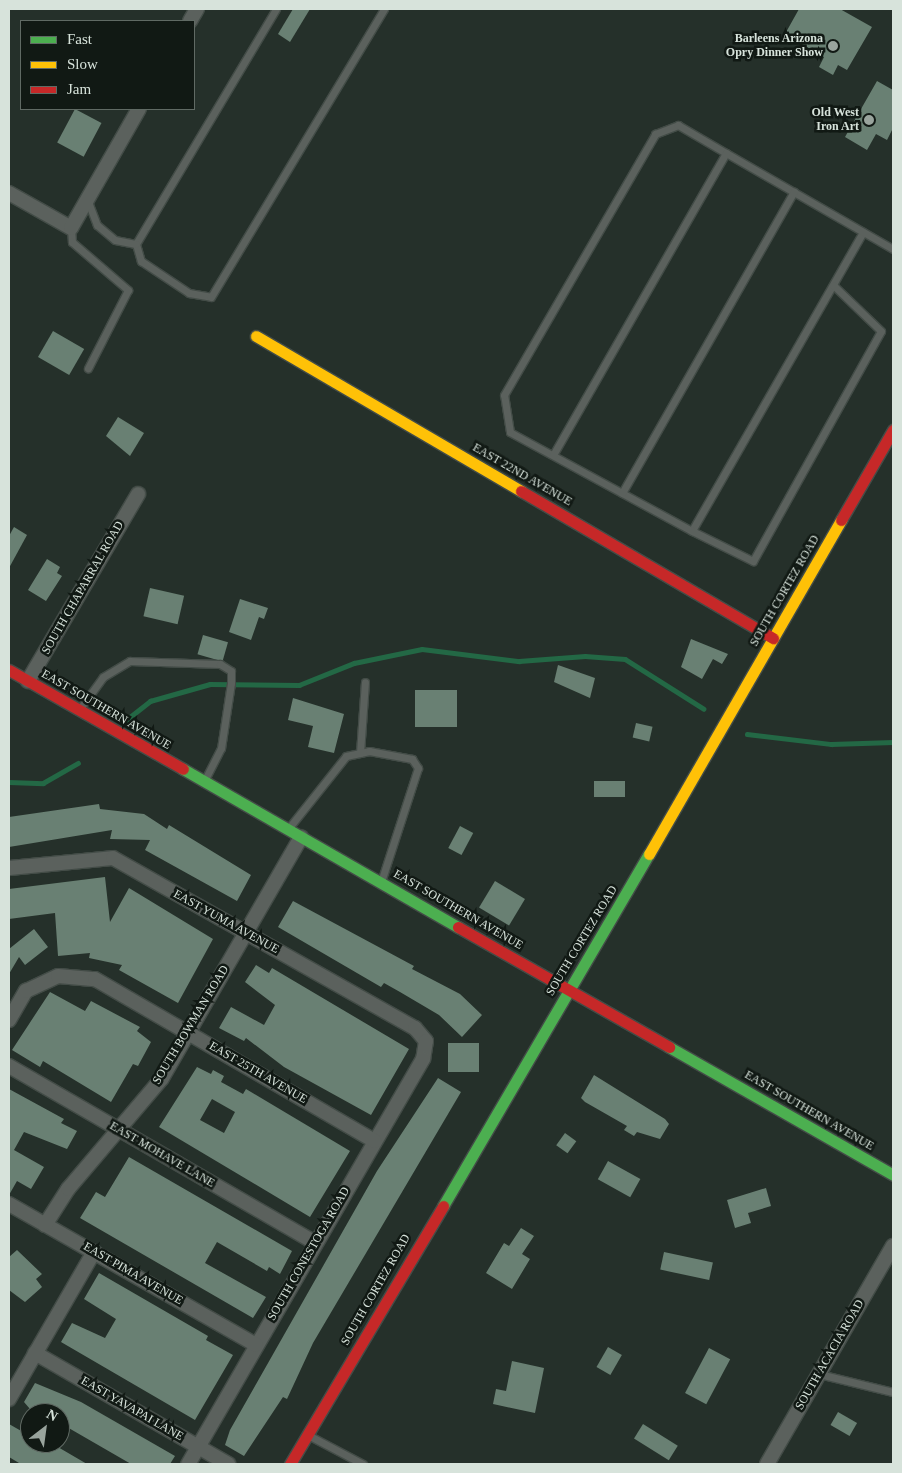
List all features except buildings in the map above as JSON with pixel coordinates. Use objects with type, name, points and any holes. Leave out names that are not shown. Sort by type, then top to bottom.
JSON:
[{"type":"street","points":[[191,20],[197,9]]},
{"type":"street","points":[[9,193],[70,228],[139,110]]},
{"type":"street","name":"EAST 22ND AVENUE","points":[[256,336],[773,638]]},
{"type":"street","name":"SOUTH CORTEZ ROAD","points":[[290,1464],[569,990],[893,430]]},
{"type":"street","name":"SOUTH CHAPARRAL ROAD","points":[[28,681],[138,494]]},
{"type":"street","name":"EAST SOUTHERN AVENUE","points":[[9,670],[893,1175]]},
{"type":"street","name":"SOUTH BOWMAN ROAD","points":[[45,1225],[68,1189],[120,1130],[162,1078],[301,837]]},
{"type":"street","name":"EAST YUMA AVENUE","points":[[9,868],[113,858],[415,1028],[426,1042]]},
{"type":"street","name":"EAST 25TH AVENUE","points":[[9,1020],[26,991],[58,976],[95,979],[375,1141]]},
{"type":"street","name":"SOUTH CONESTOGA ROAD","points":[[188,1464],[423,1059],[426,1042]]},
{"type":"street","name":"EAST MOHAVE LANE","points":[[9,1066],[315,1243]]},
{"type":"street","name":"EAST PIMA AVENUE","points":[[9,1204],[256,1345]]},
{"type":"street","name":"SOUTH ACACIA ROAD","points":[[768,1464],[893,1246]]},
{"type":"street","points":[[9,1399],[94,1252]]},
{"type":"street","name":"EAST YAVAPAI LANE","points":[[35,1353],[228,1464]]},
{"type":"lane","points":[[276,9],[136,244],[141,261],[189,293],[211,297],[384,9]]},
{"type":"lane","points":[[833,285],[881,331],[753,561],[692,531],[510,432],[504,395],[655,134],[678,125],[893,249]]},
{"type":"lane","points":[[553,455],[726,153]]},
{"type":"lane","points":[[622,493],[794,192]]},
{"type":"lane","points":[[87,199],[97,225],[115,240],[136,244]]},
{"type":"lane","points":[[70,228],[72,242],[128,290],[88,368]]},
{"type":"lane","points":[[692,531],[864,232]]},
{"type":"lane","points":[[79,710],[103,677],[130,661],[220,664],[231,671],[221,748],[204,781]]},
{"type":"lane","points":[[360,753],[365,682]]},
{"type":"lane","points":[[288,829],[336,766],[346,756],[360,753],[398,753],[412,759],[418,768],[381,882]]},
{"type":"lane","points":[[819,1374],[893,1392]]},
{"type":"lane","points":[[308,1435],[363,1464]]},
{"type":"waterway","points":[[126,720],[150,701],[210,684],[299,685],[354,663],[422,649],[519,661],[585,656],[625,659],[704,709]]},
{"type":"waterway","points":[[747,734],[831,744],[893,742]]},
{"type":"waterway","points":[[9,782],[43,783],[78,763]]},
{"type":"traffic: fast","points":[[183,769],[458,927]]},
{"type":"traffic: fast","points":[[443,1206],[649,854]]},
{"type":"traffic: fast","points":[[669,1047],[893,1175]]},
{"type":"traffic: slow","points":[[256,336],[521,491]]},
{"type":"traffic: slow","points":[[649,854],[841,520]]},
{"type":"traffic: jam","points":[[841,520],[893,430]]},
{"type":"traffic: jam","points":[[521,491],[773,638]]},
{"type":"traffic: jam","points":[[9,670],[183,769]]},
{"type":"traffic: jam","points":[[458,927],[669,1047]]},
{"type":"traffic: jam","points":[[290,1464],[443,1206]]},
{"type":"place","name":"Barleens Arizona Opry Dinner Show","points":[[833,46]]},
{"type":"place","name":"Old West Iron Art","points":[[869,120]]}]
